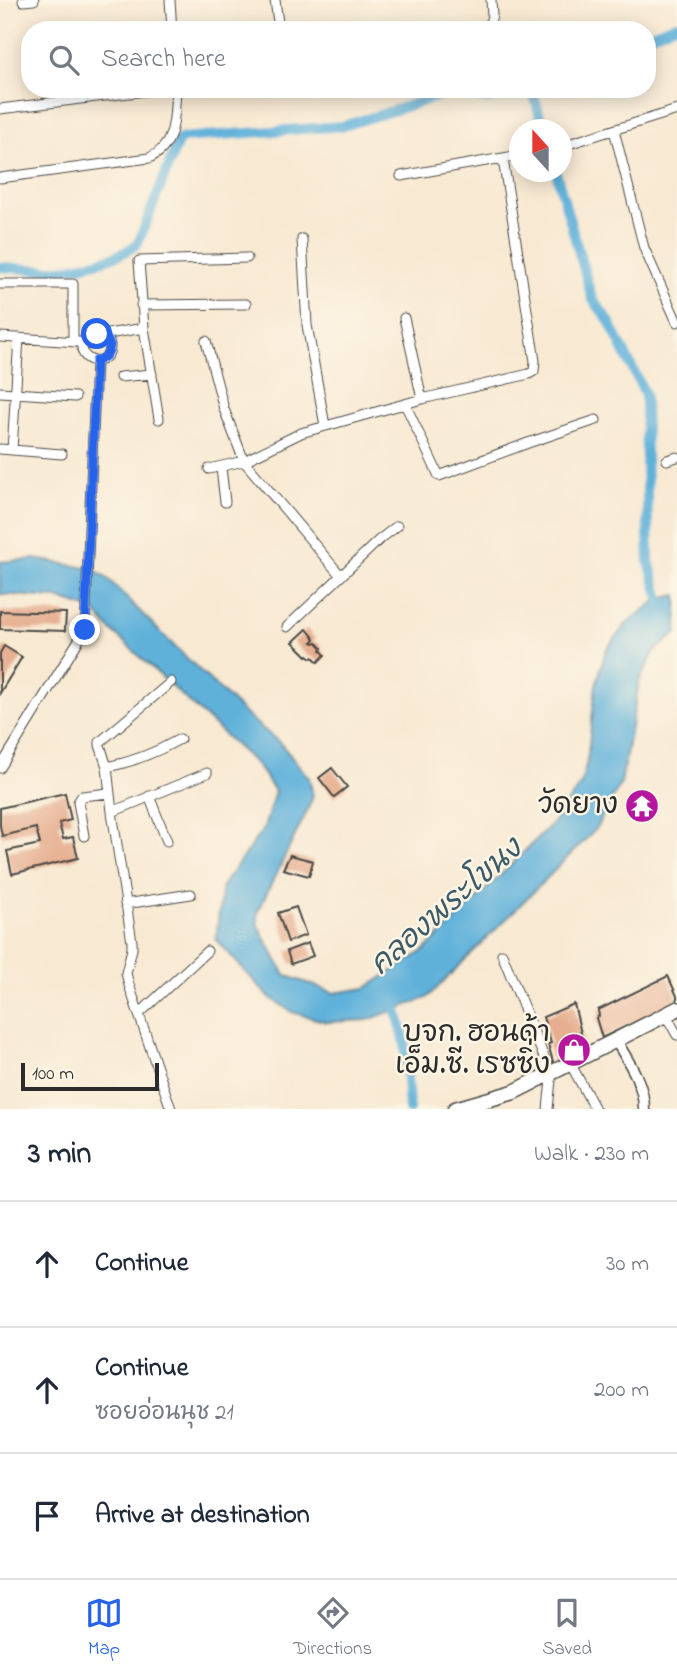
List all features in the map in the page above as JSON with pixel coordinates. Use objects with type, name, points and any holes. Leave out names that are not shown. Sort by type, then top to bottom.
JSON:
[{"type":"main road","points":[[459,1109],[514,1092],[551,1076],[672,1016]]},
{"type":"main road","points":[[489,1109],[517,1099],[551,1076]]},
{"type":"street","points":[[23,1],[34,0]]},
{"type":"street","points":[[170,0],[171,21]]},
{"type":"street","points":[[275,0],[278,21]]},
{"type":"street","points":[[490,21],[491,0]]},
{"type":"street","points":[[0,109],[89,98]]},
{"type":"street","points":[[0,178],[156,155],[163,150],[171,135],[175,98]]},
{"type":"street","points":[[572,143],[677,110]]},
{"type":"street","points":[[614,130],[644,248],[677,322]]},
{"type":"street","points":[[401,176],[509,158]]},
{"type":"street","points":[[209,469],[244,461],[301,432],[534,371],[535,361],[503,159]]},
{"type":"street","points":[[302,239],[307,325],[325,426]]},
{"type":"street","points":[[159,419],[141,306],[139,261],[247,258]]},
{"type":"street","points":[[0,284],[73,284],[73,342]]},
{"type":"street","points":[[141,306],[246,304]]},
{"type":"street","points":[[404,318],[422,399]]},
{"type":"street","points":[[102,335],[108,341],[109,350],[105,358],[92,360],[85,355],[82,347],[89,336],[144,328]]},
{"type":"street","points":[[0,337],[83,342]]},
{"type":"street","points":[[12,450],[19,338]]},
{"type":"street","points":[[206,341],[224,409],[244,461],[341,576]]},
{"type":"street","points":[[0,768],[85,630],[96,361]]},
{"type":"street","points":[[120,377],[152,374]]},
{"type":"street","points":[[0,392],[75,397]]},
{"type":"street","points":[[405,404],[439,476],[596,420]]},
{"type":"street","points":[[0,449],[62,454]]},
{"type":"street","points":[[667,460],[677,457]]},
{"type":"street","points":[[221,468],[225,502]]},
{"type":"street","points":[[287,627],[397,526]]},
{"type":"street","points":[[171,682],[100,742],[107,767],[132,942],[126,972],[171,1109]]},
{"type":"street","points":[[107,767],[127,763],[180,739]]},
{"type":"street","points":[[112,811],[207,773]]},
{"type":"street","points":[[83,836],[79,798],[110,793]]},
{"type":"street","points":[[149,796],[167,841]]},
{"type":"street","points":[[125,904],[191,894]]},
{"type":"street","points":[[139,1014],[207,951]]},
{"type":"street","points":[[502,954],[551,1076],[548,1109]]},
{"type":"street","points":[[672,1016],[677,1035]]},
{"type":"street","points":[[617,1043],[639,1082],[644,1095],[643,1109]]},
{"type":"street","points":[[572,1066],[595,1109]]},
{"type":"water","points":[[35,559],[93,569],[109,580],[245,714],[280,743],[309,778],[313,796],[258,911],[258,926],[285,975],[334,993],[366,988],[425,950],[552,824],[581,784],[587,761],[596,685],[606,650],[627,623],[659,599],[677,595],[677,633],[654,652],[639,682],[621,783],[595,830],[427,998],[368,1020],[327,1022],[292,1012],[268,996],[216,940],[222,886],[264,828],[275,791],[256,764],[111,630],[93,610],[57,598],[0,594],[0,562]]},
{"type":"building","points":[[0,611],[66,613],[65,631],[0,629]]},
{"type":"building","points":[[307,629],[315,639],[312,642],[317,642],[325,655],[318,662],[307,656],[293,642]]},
{"type":"building","points":[[4,646],[22,657],[0,693],[0,653]]},
{"type":"building","points":[[332,768],[347,787],[334,797],[319,778]]},
{"type":"building","points":[[65,793],[71,820],[59,823],[63,839],[73,837],[78,858],[12,874],[7,851],[40,844],[36,828],[2,836],[0,808]]},
{"type":"building","points":[[290,855],[313,861],[309,876],[283,869]]},
{"type":"building","points":[[296,907],[306,935],[288,942],[278,913]]},
{"type":"building","points":[[308,943],[313,956],[291,964],[287,951]]},
{"type":"building","points":[[668,976],[677,1002],[602,1038],[596,1018],[599,1016],[598,1010]]},
{"type":"building","points":[[574,1004],[585,1050],[554,1065],[543,1017]]},
{"type":"waterway","points":[[656,32],[677,24]]},
{"type":"waterway","points":[[0,267],[50,270],[71,267],[98,262],[133,247],[139,241],[181,138],[343,126],[433,98]]},
{"type":"waterway","points":[[481,98],[490,98]]},
{"type":"waterway","points":[[535,98],[541,119]]},
{"type":"waterway","points":[[559,182],[592,298],[609,321],[645,394],[649,562],[664,612]]},
{"type":"waterway","points":[[394,999],[405,1043],[409,1109]]},
{"type":"place","name":"วัดยาง","points":[[642,806]]},
{"type":"place","name":"บจก. ฮอนด้า เอ็ม.ซี. เรซซิ่ง","points":[[574,1050]]},
{"type":"route","points":[[85,630],[96,361],[108,355],[110,345],[106,337],[97,334]]},
{"type":"water label","name":"คลองพระโขนง","points":[[447,908]]}]
